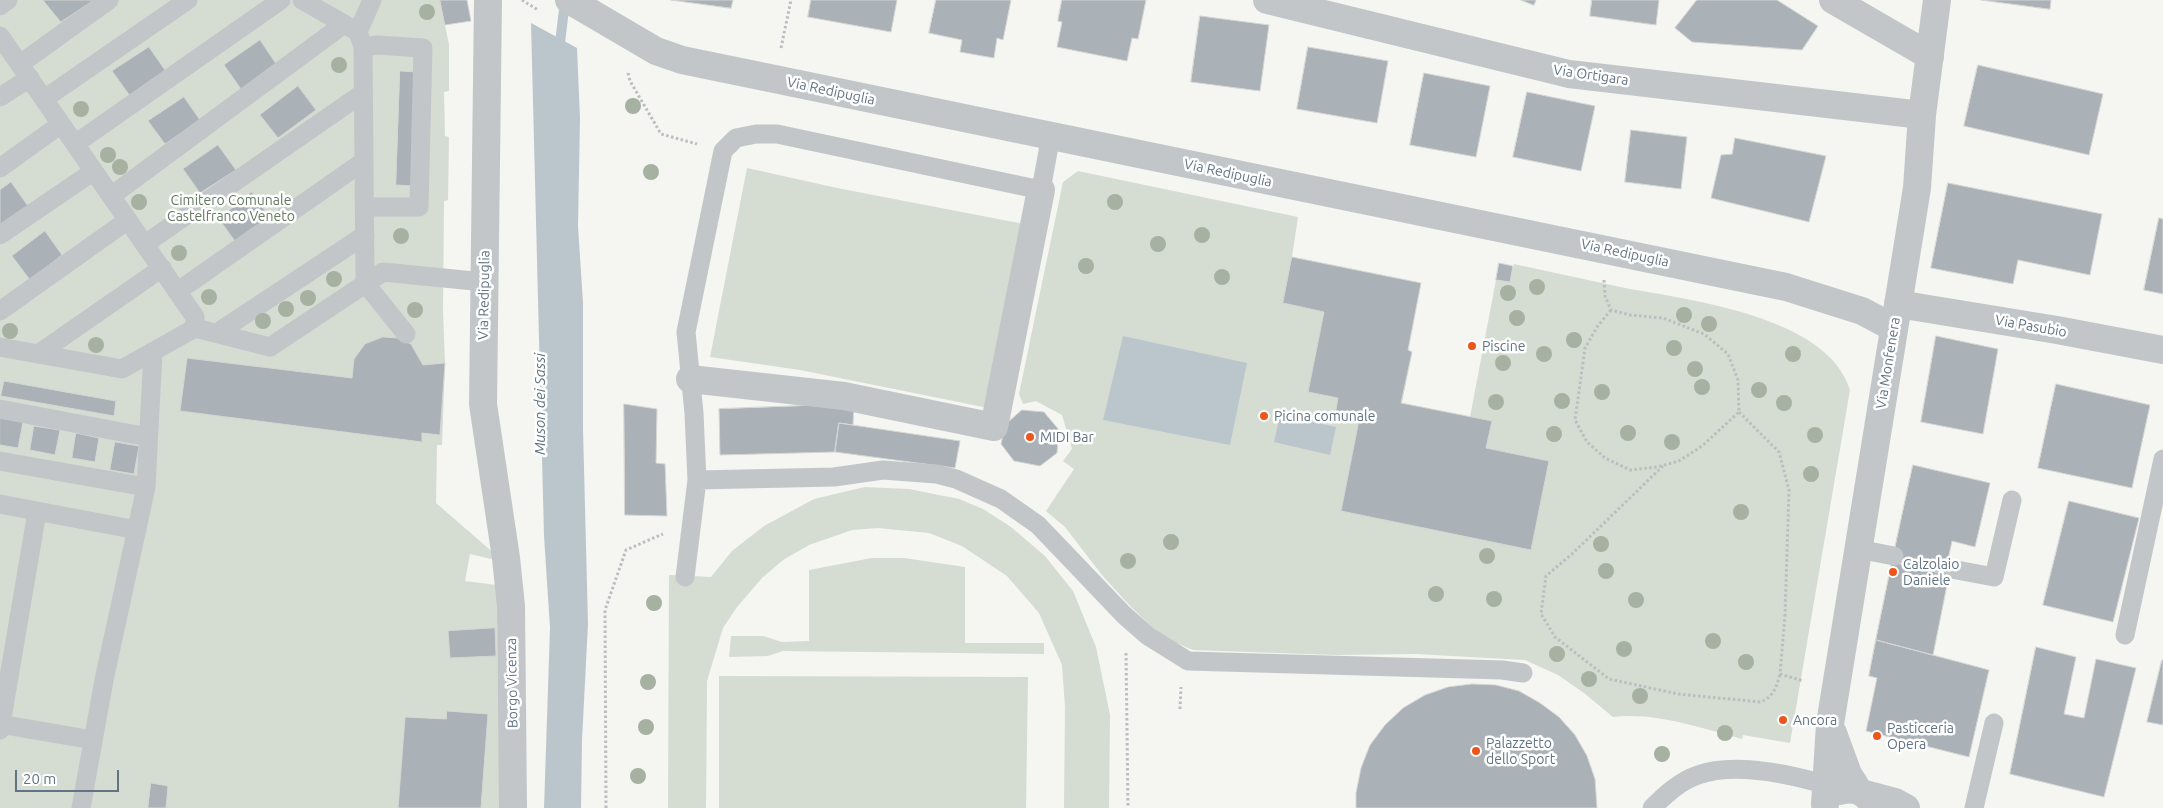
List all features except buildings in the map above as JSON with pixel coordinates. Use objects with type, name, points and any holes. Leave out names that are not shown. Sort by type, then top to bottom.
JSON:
[{"type":"street","name":"Via Redipuglia","points":[[488,0],[482,404],[506,558]]},
{"type":"street","name":"Via Redipuglia","points":[[569,0],[656,51],[682,60],[1786,287],[1862,311],[1896,316]]},
{"type":"street","name":"Via Ortigara","points":[[1267,0],[1569,74],[1922,115]]},
{"type":"street","points":[[1833,0],[1930,56]]},
{"type":"street","name":"Via Monfenera","points":[[1845,797],[1830,724],[1917,188],[1922,115],[1937,0]]},
{"type":"street","points":[[690,379],[844,396],[994,427],[1041,190]]},
{"type":"street","name":"Via Pasubio","points":[[1896,316],[2057,330],[2163,350]]},
{"type":"street","name":"Borgo Vicenza","points":[[506,558],[510,606],[513,808]]},
{"type":"street","points":[[1845,797],[1887,799],[1906,808]]},
{"type":"lane","points":[[0,6],[8,0]]},
{"type":"lane","points":[[0,97],[25,71],[109,0]]},
{"type":"lane","points":[[44,99],[188,0]]},
{"type":"lane","points":[[75,144],[281,0]]},
{"type":"lane","points":[[302,0],[355,34],[377,45],[423,48],[419,207],[365,207]]},
{"type":"lane","points":[[111,196],[355,34],[372,0]]},
{"type":"lane","points":[[355,34],[363,93],[366,283],[406,334]]},
{"type":"lane","points":[[1,39],[196,317],[195,328]]},
{"type":"lane","points":[[145,244],[363,93]]},
{"type":"lane","points":[[0,168],[61,124]]},
{"type":"lane","points":[[685,577],[697,480],[694,412],[686,332],[723,151],[736,138],[756,134],[777,134],[1041,190],[1051,135]]},
{"type":"lane","points":[[178,291],[364,161]]},
{"type":"lane","points":[[0,235],[94,171]]},
{"type":"lane","points":[[0,311],[128,220]]},
{"type":"lane","points":[[217,334],[365,235]]},
{"type":"lane","points":[[38,354],[162,268]]},
{"type":"lane","points":[[0,347],[122,370],[195,328],[270,348],[383,272],[484,282]]},
{"type":"lane","points":[[81,808],[104,680],[146,487],[153,352]]},
{"type":"lane","points":[[0,409],[148,437]]},
{"type":"lane","points":[[2125,635],[2163,460]]},
{"type":"lane","points":[[0,461],[146,487]]},
{"type":"lane","points":[[697,480],[834,477],[883,470],[936,474],[956,479],[1001,499],[1038,525],[1124,615],[1148,636],[1188,661],[1502,670],[1523,673]]},
{"type":"lane","points":[[1946,568],[1994,577],[2012,500]]},
{"type":"lane","points":[[0,504],[137,530]]},
{"type":"lane","points":[[37,512],[0,726],[93,740]]},
{"type":"lane","points":[[1858,548],[1894,556]]},
{"type":"lane","points":[[1974,808],[1994,723]]},
{"type":"lane","points":[[1652,808],[1670,791],[1697,775],[1726,768],[1790,775],[1845,797]]},
{"type":"path","points":[[776,79],[791,0]]},
{"type":"path","points":[[628,73],[630,82],[661,134],[723,151]]},
{"type":"path","points":[[1604,280],[1605,296],[1611,310]]},
{"type":"path","points":[[1611,310],[1630,315],[1663,318],[1704,334],[1728,354],[1738,380],[1738,412],[1779,452],[1789,490],[1785,615],[1780,674],[1776,690],[1766,700],[1760,702],[1678,694],[1609,679],[1555,637],[1541,614],[1546,576],[1572,554],[1664,465]]},
{"type":"path","points":[[1611,310],[1597,327],[1585,348],[1575,420],[1588,442],[1605,458],[1630,470],[1678,461],[1702,446],[1738,412]]},
{"type":"path","points":[[606,808],[605,610],[626,550],[666,532]]},
{"type":"path","points":[[1124,615],[1128,718],[1128,808]]},
{"type":"path","points":[[1780,674],[1803,681]]},
{"type":"green space","name":"Cimitero Comunale Castelfranco Veneto","points":[[0,0],[440,0],[449,45],[449,91],[444,92],[445,136],[449,137],[448,200],[444,201],[443,311],[445,363],[442,445],[437,445],[436,503],[496,555],[496,560],[470,554],[465,581],[497,585],[498,713],[503,721],[502,808],[481,808],[488,714],[447,711],[446,719],[405,717],[398,808],[0,808]]},
{"type":"green space","points":[[747,168],[837,188],[1024,224],[988,408],[800,370],[710,357]]},
{"type":"green space","points":[[1078,171],[1298,217],[1292,257],[1421,283],[1408,350],[1412,352],[1402,403],[1470,417],[1496,280],[1510,282],[1514,264],[1719,306],[1786,328],[1815,345],[1837,365],[1850,390],[1790,743],[1743,735],[1742,739],[1662,719],[1629,716],[1613,717],[1558,675],[1525,660],[1416,654],[1335,655],[1193,650],[1163,637],[1131,607],[1102,575],[1065,527],[1046,511],[1074,469],[1063,461],[1072,449],[1062,415],[1036,401],[1023,404],[1019,394],[1063,182]]},
{"type":"green space","points":[[865,487],[909,489],[959,499],[983,509],[1011,527],[1045,556],[1073,591],[1096,647],[1110,715],[1109,808],[1064,808],[1065,707],[1062,665],[1039,613],[1007,576],[962,546],[929,533],[878,528],[852,530],[809,545],[783,560],[762,578],[737,607],[723,628],[707,681],[706,808],[668,808],[669,575],[711,577],[732,551],[764,526],[814,499]]},
{"type":"green space","points":[[872,558],[904,558],[965,567],[965,643],[1044,643],[1044,654],[783,651],[768,656],[729,657],[731,636],[763,636],[782,642],[809,641],[809,570]]},
{"type":"green space","points":[[719,676],[1028,677],[1026,808],[719,808]]},
{"type":"shaded area","points":[[531,23],[577,48],[580,118],[578,226],[583,303],[583,429],[588,624],[582,740],[581,808],[544,808],[550,628],[544,536]]},
{"type":"shaded area","points":[[1123,336],[1247,363],[1230,445],[1103,420]]},
{"type":"shaded area","points":[[1280,415],[1336,427],[1330,455],[1274,442]]},
{"type":"waterway","name":"Muson dei Sassi","points":[[559,51],[565,1]]},
{"type":"place","name":"Piscine","points":[[1472,346]]},
{"type":"place","name":"Picina comunale","points":[[1264,416]]},
{"type":"place","name":"MIDI Bar","points":[[1030,437]]},
{"type":"place","name":"Calzolaio Daniele","points":[[1893,572]]},
{"type":"place","name":"Ancora","points":[[1783,720]]},
{"type":"place","name":"Pasticceria Opera","points":[[1877,736]]},
{"type":"place","name":"Palazzetto dello Sport","points":[[1476,751]]}]
